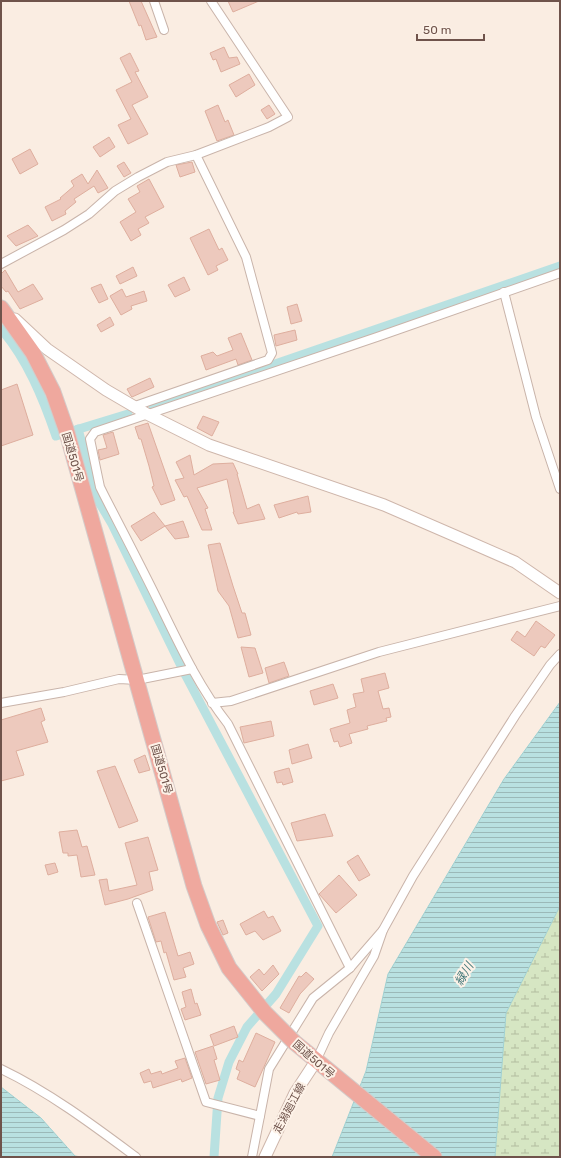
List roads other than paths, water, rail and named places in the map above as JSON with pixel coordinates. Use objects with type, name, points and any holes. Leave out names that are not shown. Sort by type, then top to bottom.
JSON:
[{"type":"highway","name":"国道501号","points":[[1,307],[33,353],[53,392],[67,434],[194,886],[208,925],[229,968],[265,1013],[294,1042],[434,1157]]},
{"type":"street","points":[[154,1],[164,30]]},
{"type":"street","points":[[1,264],[64,230],[89,214],[128,182],[167,162],[196,155],[269,128],[288,117],[211,1]]},
{"type":"street","points":[[135,406],[268,360],[272,353],[246,257],[196,155]]},
{"type":"street","points":[[350,968],[228,724],[187,670],[100,487],[90,439],[94,432],[362,342],[560,273]]},
{"type":"street","points":[[504,292],[536,417],[560,489]]},
{"type":"street","points":[[1,307],[47,349],[106,390],[147,414],[209,445],[384,505],[516,562],[560,593]]},
{"type":"street","points":[[212,703],[231,701],[379,652],[560,606]]},
{"type":"street","points":[[319,1063],[329,1033],[374,956],[383,930],[413,876],[515,716],[550,665],[560,654]]},
{"type":"street","points":[[1,703],[64,692],[119,679],[137,680],[187,670]]},
{"type":"street","points":[[137,903],[206,1102],[260,1116]]},
{"type":"street","points":[[252,1157],[269,1070],[313,998],[350,968],[383,930]]},
{"type":"street","name":"走潟廻江線","points":[[265,1157],[295,1093],[319,1063]]},
{"type":"street","points":[[1,1070],[20,1078],[91,1123],[136,1157]]},
{"type":"water","name":"緑川","points":[[560,702],[560,906],[506,1013],[495,1157],[332,1157],[366,1071],[388,974],[504,779]]},
{"type":"water","points":[[1,1087],[41,1118],[75,1156],[81,1157],[1,1157]]},
{"type":"waterway","points":[[153,406],[560,266]]},
{"type":"waterway","points":[[1,329],[19,353],[26,366],[46,407],[56,436],[128,414]]},
{"type":"waterway","points":[[78,429],[96,497],[112,524],[186,676],[318,926],[276,994],[247,1027],[229,1062],[218,1098],[214,1157]]}]
